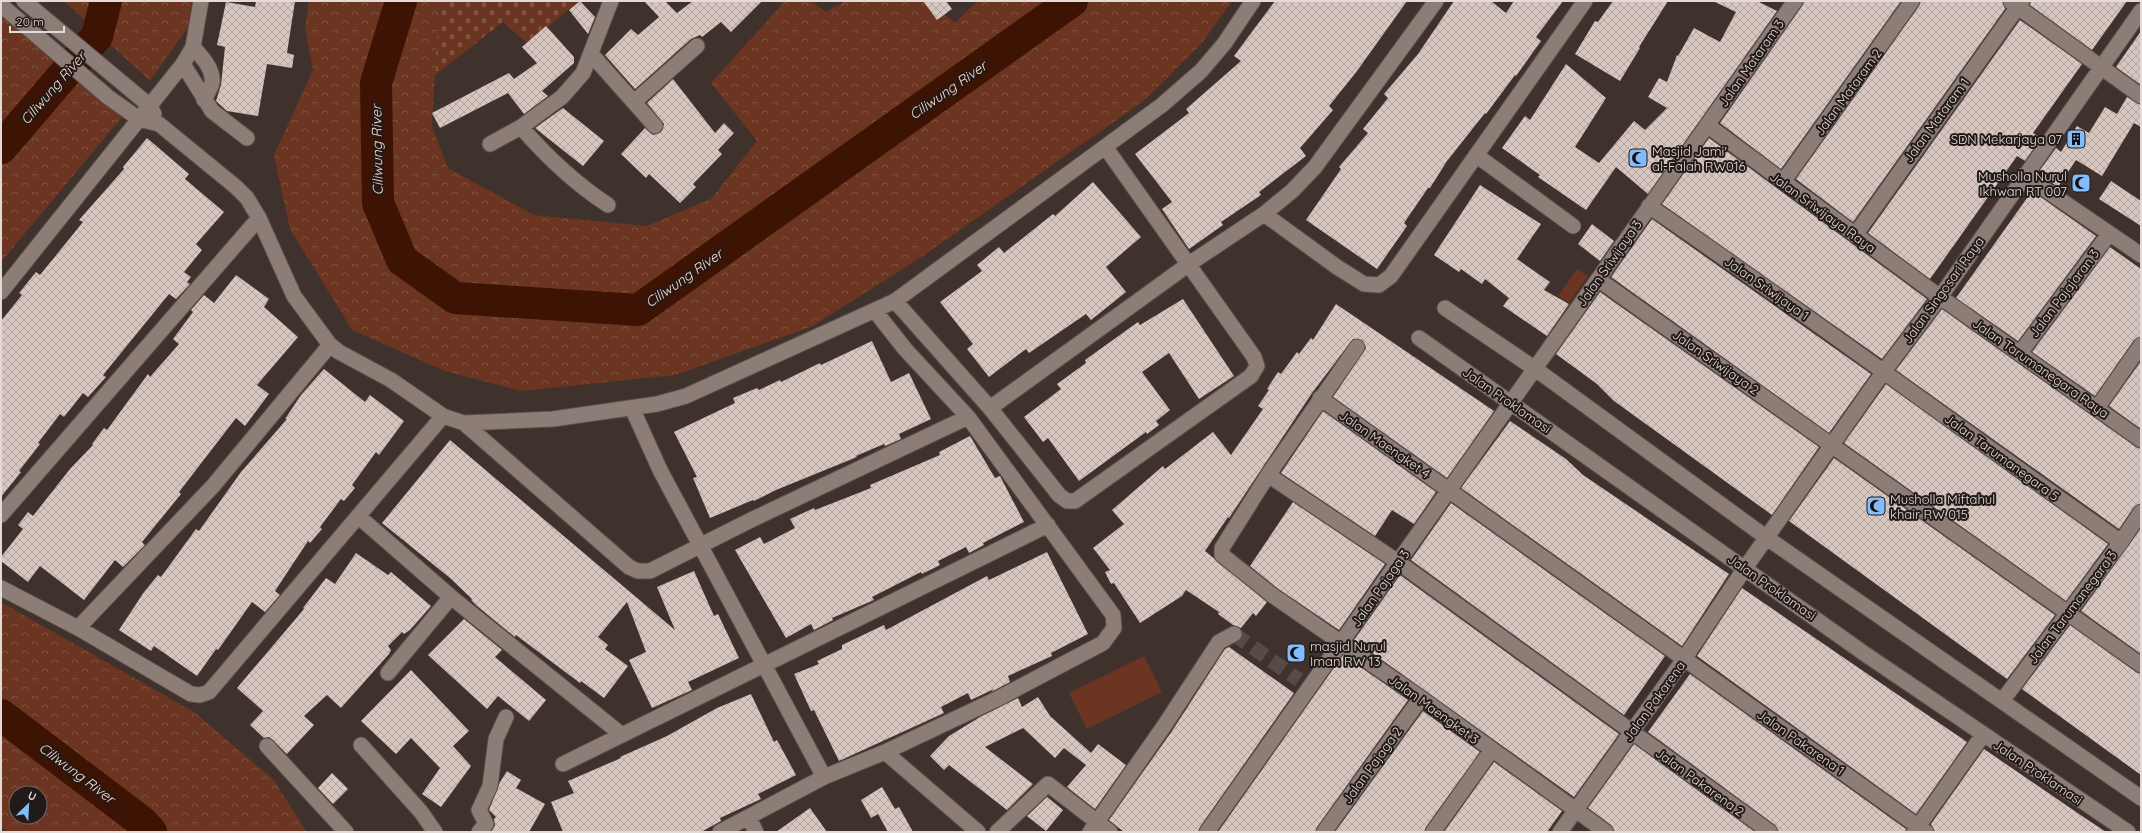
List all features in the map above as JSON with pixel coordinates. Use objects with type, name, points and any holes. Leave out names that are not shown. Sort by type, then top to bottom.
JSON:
[{"type":"street","points":[[24,1],[150,106],[159,124],[236,187],[247,198],[259,218],[294,296],[330,345],[339,352],[391,380],[443,416],[464,423],[553,420],[632,408],[686,396],[786,349],[895,301],[1106,148],[1162,105],[1201,71],[1224,44],[1253,1]]},
{"type":"street","points":[[1,292],[183,64],[193,47],[200,1]]},
{"type":"street","points":[[490,144],[520,127],[562,98],[583,73],[592,54],[611,1]]},
{"type":"street","points":[[990,408],[1189,264],[1264,214],[1292,191],[1315,168],[1436,1]]},
{"type":"street","points":[[1264,214],[1337,267],[1364,284],[1379,285],[1391,276],[1584,1]]},
{"type":"street","name":"Jalan Mataram 3","points":[[1707,125],[1795,1]]},
{"type":"street","name":"Jalan Mataram 2","points":[[1783,182],[1912,1]]},
{"type":"street","points":[[2017,3],[2141,96]]},
{"type":"street","name":"Jalan Mataram 1","points":[[1855,235],[2017,3]]},
{"type":"street","points":[[3,7],[108,97],[139,119],[159,124]]},
{"type":"street","name":"Jalan Singosari Raya","points":[[1745,568],[1884,371],[1940,297],[2141,11]]},
{"type":"street","points":[[634,102],[697,46]]},
{"type":"street","points":[[193,47],[206,62],[211,73],[212,82],[204,100]]},
{"type":"street","points":[[592,54],[655,126]]},
{"type":"street","points":[[183,64],[212,111],[247,138]]},
{"type":"street","name":"Jalan Sriwijaya Raya","points":[[1707,125],[1940,297]]},
{"type":"street","name":"Jalan Sriwijaya 3","points":[[1510,402],[1599,280],[1648,206],[1707,125]]},
{"type":"street","points":[[520,127],[538,147],[589,193],[608,205]]},
{"type":"street","points":[[895,301],[990,408],[1059,495],[1067,501],[1075,501],[1251,376],[1257,366],[1254,356],[1106,148]]},
{"type":"street","points":[[1476,155],[1574,226]]},
{"type":"street","points":[[2024,176],[2141,256]]},
{"type":"street","name":"Jalan Sriwijaya 1","points":[[1648,206],[1746,272],[1884,371]]},
{"type":"street","points":[[1,515],[259,218]]},
{"type":"street","name":"Jalan Pajajaran 3","points":[[2020,353],[2109,234]]},
{"type":"street","name":"Jalan Sriwijaya 2","points":[[1599,280],[2141,665]]},
{"type":"street","name":"Jalan Tarumanegara Raya","points":[[1940,297],[2141,440]]},
{"type":"street","points":[[1445,308],[1534,368],[1767,538],[2141,798]]},
{"type":"street","points":[[720,832],[824,777],[885,752],[997,699],[1103,643],[1114,628],[1113,615],[968,416],[905,349],[875,311]]},
{"type":"street","name":"Jalan Proklamasi","points":[[1418,338],[1983,735],[2128,832]]},
{"type":"street","points":[[78,628],[213,486],[330,345]]},
{"type":"street","points":[[2097,408],[2141,345]]},
{"type":"street","points":[[1268,475],[1320,398],[1357,347]]},
{"type":"street","name":"Jalan Tarumanegara 5","points":[[1884,371],[1996,454],[2121,542]]},
{"type":"street","name":"Jalan Maengket 4","points":[[1320,398],[1684,659]]},
{"type":"street","name":"Jalan Pajaga 3","points":[[1207,832],[1304,684],[1341,644],[1510,402]]},
{"type":"street","points":[[632,408],[660,470],[824,777]]},
{"type":"street","points":[[1,588],[78,628],[191,694],[209,692],[443,416]]},
{"type":"street","points":[[464,423],[628,567],[638,571],[650,571],[700,545],[968,416]]},
{"type":"street","name":"Jalan Maengket 3","points":[[1268,475],[1222,548],[1222,555],[1272,596],[1421,698],[1491,751],[1606,832]]},
{"type":"street","name":"Jalan Pakarena 2","points":[[1268,475],[1398,562],[1770,832]]},
{"type":"street","name":"Jalan Tarumanegara 3","points":[[2002,701],[2121,542],[2141,512]]},
{"type":"street","points":[[358,516],[451,597],[622,735]]},
{"type":"street","points":[[563,764],[1048,525]]},
{"type":"street","name":"Jalan Pakarena","points":[[1560,832],[1684,659],[1745,568]]},
{"type":"street","points":[[388,673],[451,597]]},
{"type":"street","points":[[1093,827],[1219,642],[1234,634]]},
{"type":"street","name":"Jalan Pakarena 1","points":[[1684,659],[1919,830]]},
{"type":"street","name":"Jalan Pajaga 2","points":[[1324,832],[1421,698]]},
{"type":"street","points":[[479,832],[486,824],[479,810],[490,786],[496,738],[506,717]]},
{"type":"street","points":[[1919,830],[1983,735]]},
{"type":"street","points":[[361,745],[421,812],[436,832]]},
{"type":"street","points":[[267,746],[346,832]]},
{"type":"street","points":[[1433,832],[1491,751]]},
{"type":"street","points":[[885,752],[978,832]]},
{"type":"street","points":[[997,832],[1046,785],[1050,785],[1093,827],[1110,832]]},
{"type":"street","points":[[749,818],[756,832]]},
{"type":"green space","points":[[64,1],[192,1],[188,27],[150,81]]},
{"type":"green space","points":[[309,1],[439,1],[432,127],[448,168],[534,215],[647,226],[711,199],[757,141],[711,83],[785,1],[811,1],[826,12],[846,1],[929,1],[955,23],[977,1],[1232,1],[1202,43],[1145,100],[920,258],[811,327],[675,375],[521,391],[445,371],[352,330],[290,229],[274,155],[313,70],[305,27]]},
{"type":"green space","points":[[439,1],[579,1],[528,44],[503,22],[435,75]]},
{"type":"green space","points":[[1,10],[128,110],[1,262]]},
{"type":"green space","points":[[1577,269],[1588,276],[1569,303],[1558,296]]},
{"type":"green space","points":[[1,602],[194,712],[273,779],[307,832],[9,832],[1,827]]},
{"type":"green space","points":[[1144,656],[1162,692],[1087,729],[1069,693]]},
{"type":"building","points":[[256,1],[295,1],[287,53],[294,55],[292,68],[267,64],[258,116],[227,111],[216,101],[221,85],[225,47],[217,45],[226,2],[255,7]]},
{"type":"building","points":[[580,1],[595,17],[588,34],[569,10]]},
{"type":"building","points":[[644,1],[665,1],[677,13],[693,1],[762,1],[731,32],[721,22],[702,37],[700,35],[691,39],[635,89],[605,55],[631,29],[638,35],[659,17]]},
{"type":"building","points":[[923,1],[946,1],[952,9],[937,20]]},
{"type":"building","points":[[1275,1],[1407,1],[1357,71],[1329,106],[1333,110],[1300,148],[1306,156],[1259,192],[1261,195],[1221,222],[1223,225],[1189,249],[1162,209],[1172,202],[1135,154],[1189,113],[1186,109],[1241,61],[1234,56]]},
{"type":"building","points":[[1454,1],[1491,1],[1506,13],[1514,1],[1563,1],[1536,37],[1541,41],[1516,76],[1515,75],[1486,114],[1485,113],[1447,161],[1430,188],[1428,188],[1404,223],[1407,226],[1377,269],[1306,220],[1341,169],[1339,167],[1368,133],[1363,129],[1388,98],[1384,94],[1418,54]]},
{"type":"building","points":[[1613,1],[1668,1],[1639,47],[1640,48],[1620,81],[1575,54],[1595,21],[1598,22]]},
{"type":"building","points":[[1713,1],[1757,1],[1777,11],[1648,194],[1616,167],[1586,210],[1538,177],[1540,175],[1502,148],[1525,116],[1530,120],[1566,64],[1606,98],[1575,147],[1599,163],[1634,121],[1645,130],[1667,108],[1648,97],[1659,78],[1667,82],[1677,55],[1678,56],[1694,28],[1720,42],[1736,12]]},
{"type":"building","points":[[1804,1],[1901,1],[1781,169],[1720,123]]},
{"type":"building","points":[[1921,1],[2002,1],[2005,9],[1853,222],[1796,179],[1919,6]]},
{"type":"building","points":[[2031,1],[2127,1],[2092,50],[2030,5]]},
{"type":"building","points":[[2020,20],[2082,64],[2033,133],[2041,138],[2025,161],[2017,156],[1930,279],[1868,233]]},
{"type":"building","points":[[546,26],[574,57],[574,63],[542,91],[548,96],[524,114],[508,93],[440,128],[432,113],[509,73],[514,79],[537,63],[522,47]]},
{"type":"building","points":[[2141,31],[2141,85],[2116,67]]},
{"type":"building","points":[[673,79],[715,133],[724,123],[734,133],[718,150],[722,154],[693,184],[696,187],[680,203],[649,174],[646,178],[621,154],[645,128],[653,135],[661,132],[664,124],[647,103]]},
{"type":"building","points":[[2127,97],[2141,105],[2141,127],[2134,123],[2102,176],[2076,160],[2058,187],[2042,176],[2044,173],[2040,170],[2056,148],[2061,152],[2077,126],[2089,133],[2105,107],[2117,114]]},
{"type":"building","points":[[563,108],[604,141],[583,166],[535,128]]},
{"type":"building","points":[[147,138],[189,174],[185,179],[224,212],[196,244],[202,250],[184,272],[191,277],[187,282],[190,284],[176,299],[169,294],[103,375],[106,377],[88,397],[83,393],[64,417],[60,414],[38,443],[40,444],[19,471],[21,472],[1,497],[1,321],[22,295],[19,293],[36,272],[40,275],[83,222],[79,220],[124,169],[123,167]]},
{"type":"building","points":[[1709,138],[1927,299],[1882,359],[1662,204]]},
{"type":"building","points":[[2111,181],[2141,201],[2141,226],[2099,199]]},
{"type":"building","points":[[1093,182],[1141,237],[1106,267],[1126,292],[1091,320],[1086,314],[1029,353],[1026,349],[989,377],[967,349],[973,344],[940,302],[982,271],[977,265],[999,247],[1004,253],[1053,214],[1055,216]]},
{"type":"building","points":[[1480,185],[1541,224],[1517,259],[1550,282],[1544,290],[1569,304],[1547,336],[1503,306],[1509,298],[1485,279],[1482,284],[1461,269],[1459,272],[1434,255]]},
{"type":"building","points":[[2032,191],[2096,236],[2018,341],[1956,298]]},
{"type":"building","points":[[1652,219],[1871,374],[1829,433],[1611,277]]},
{"type":"building","points":[[1592,224],[1614,241],[1600,261],[1578,244]]},
{"type":"building","points":[[2110,247],[2141,269],[2141,336],[2134,340],[2095,396],[2032,352]]},
{"type":"building","points":[[236,275],[269,299],[264,307],[298,337],[257,385],[269,394],[245,426],[236,418],[179,492],[181,494],[142,542],[145,545],[123,567],[115,560],[84,600],[40,566],[28,582],[1,561],[1,557],[23,529],[18,525],[28,512],[33,516],[70,469],[93,445],[92,444],[104,428],[107,430],[148,374],[150,377],[179,344],[173,339],[193,312],[191,310],[204,295],[214,303]]},
{"type":"building","points":[[1600,292],[1819,447],[1772,515],[1614,401],[1597,384],[1556,354]]},
{"type":"building","points":[[1183,299],[1234,376],[1199,399],[1169,353],[1142,372],[1170,410],[1156,421],[1159,425],[1147,434],[1146,432],[1079,481],[1048,438],[1043,442],[1024,417],[1061,389],[1057,384],[1086,363],[1085,360],[1138,322],[1140,325]]},
{"type":"building","points":[[1336,304],[1494,411],[1447,478],[1333,397],[1366,348],[1362,340],[1353,339],[1312,393],[1229,518],[1228,517],[1205,551],[1267,602],[1256,616],[1253,613],[1241,628],[1233,625],[1218,614],[1219,612],[1186,590],[1182,596],[1140,623],[1114,583],[1111,584],[1105,572],[1110,570],[1093,548],[1124,524],[1112,510],[1163,466],[1165,469],[1213,432],[1231,455],[1263,409],[1258,406],[1269,390],[1267,389],[1278,372],[1281,374],[1297,352],[1299,354],[1311,338],[1313,340]]},
{"type":"building","points":[[1942,309],[2136,447],[2141,449],[2141,503],[2134,507],[2119,529],[1896,370]]},
{"type":"building","points":[[872,341],[891,382],[909,373],[931,419],[899,434],[901,439],[885,446],[884,444],[856,456],[857,457],[776,490],[754,501],[753,500],[710,518],[693,478],[697,477],[674,432],[735,403],[733,398],[757,388],[759,390],[780,380],[781,382],[820,363],[821,365]]},
{"type":"building","points":[[2141,361],[2141,429],[2109,406]]},
{"type":"building","points":[[324,369],[365,402],[370,395],[404,421],[379,455],[376,452],[352,485],[355,488],[344,501],[341,499],[320,527],[322,529],[310,543],[308,541],[275,591],[280,595],[265,612],[252,602],[218,650],[216,649],[197,676],[154,646],[151,651],[119,630],[144,592],[158,575],[161,577],[196,529],[199,531],[241,472],[287,419],[285,419],[301,395]]},
{"type":"building","points":[[1886,384],[2108,544],[2066,601],[1844,443]]},
{"type":"building","points":[[1323,411],[1436,492],[1414,524],[1392,510],[1375,536],[1281,473]]},
{"type":"building","points":[[1510,421],[1566,459],[1583,475],[1729,574],[1682,646],[1461,488]]},
{"type":"building","points":[[970,436],[995,478],[1000,476],[1024,522],[983,543],[984,545],[969,553],[966,547],[938,561],[940,565],[922,574],[921,572],[872,597],[874,600],[832,618],[833,620],[814,630],[811,624],[786,638],[735,550],[760,537],[764,544],[795,528],[790,519],[814,508],[815,510],[871,488],[870,485],[940,455],[939,452]]},
{"type":"building","points":[[450,440],[675,630],[657,587],[694,571],[714,616],[718,614],[739,658],[688,682],[692,690],[652,708],[629,660],[646,652],[627,602],[598,637],[608,645],[605,649],[628,666],[604,698],[581,681],[580,683],[516,635],[515,637],[477,606],[471,600],[472,599],[450,578],[382,523]]},
{"type":"building","points":[[1834,458],[2055,615],[2007,679],[1789,521]]},
{"type":"building","points":[[1293,502],[1385,564],[1339,630],[1277,588],[1250,566]]},
{"type":"building","points":[[1451,503],[1665,656],[1624,715],[1411,560]]},
{"type":"building","points":[[2141,528],[2141,654],[2081,611]]},
{"type":"building","points":[[1047,552],[1088,634],[1051,653],[1052,656],[1008,676],[1010,682],[993,691],[991,692],[994,689],[971,700],[968,693],[941,707],[944,713],[839,761],[814,710],[811,711],[794,674],[819,664],[817,661],[842,649],[842,645],[884,625],[886,630],[987,576],[989,580]]},
{"type":"building","points":[[356,553],[388,575],[391,572],[431,606],[410,630],[404,634],[402,632],[388,646],[391,650],[389,654],[341,708],[327,695],[304,716],[314,725],[287,754],[273,740],[269,737],[264,738],[250,725],[263,711],[237,688],[304,609],[303,608],[326,578],[335,584]]},
{"type":"building","points":[[1400,575],[1619,734],[1574,797],[1354,640]]},
{"type":"building","points":[[1742,588],[1967,742],[1916,814],[1697,656]]},
{"type":"building","points":[[464,619],[502,650],[495,657],[546,700],[529,721],[498,696],[487,709],[428,655]]},
{"type":"building","points":[[2070,625],[2141,674],[2141,775],[2022,689]]},
{"type":"building","points":[[1229,647],[1294,693],[1198,832],[1124,832],[1109,820],[1172,731],[1225,649]]},
{"type":"building","points":[[1343,655],[1408,700],[1317,827],[1315,832],[1218,832]]},
{"type":"building","points":[[411,670],[469,731],[453,746],[471,766],[441,807],[422,794],[440,768],[411,738],[396,754],[361,721]]},
{"type":"building","points":[[1690,674],[1906,829],[1905,832],[1779,832],[1775,825],[1648,732]]},
{"type":"building","points":[[751,694],[774,742],[777,740],[796,775],[758,794],[761,799],[720,818],[721,821],[701,832],[563,832],[551,802],[574,793],[568,781],[621,758],[620,757],[667,736],[717,708]]},
{"type":"building","points":[[1038,697],[1050,716],[1091,753],[1098,744],[1126,765],[1095,809],[1067,787],[1086,765],[1064,748],[1055,758],[1023,728],[985,747],[1033,784],[1007,810],[949,765],[944,770],[930,756],[949,736],[980,717],[1018,698],[1022,707]]},
{"type":"building","points":[[1423,711],[1480,752],[1426,827],[1424,832],[1335,832]]},
{"type":"building","points":[[1634,744],[1755,832],[1615,832],[1611,825],[1588,808]]},
{"type":"building","points":[[1984,749],[2106,832],[1935,832],[1931,824]]},
{"type":"building","points":[[1494,762],[1562,811],[1547,832],[1444,832]]},
{"type":"building","points":[[507,771],[521,780],[516,788],[545,804],[529,832],[491,832],[495,826],[494,819],[496,817],[489,810],[500,782]]},
{"type":"building","points":[[332,773],[348,789],[333,804],[318,788]]},
{"type":"building","points":[[882,787],[895,809],[899,807],[913,832],[888,832],[878,814],[871,818],[861,800]]},
{"type":"building","points":[[1047,797],[1063,810],[1046,831],[1027,816]]},
{"type":"building","points":[[810,808],[827,832],[776,832]]},
{"type":"waterway","name":"Ciliwung River","points":[[1,148],[97,36],[106,1]]},
{"type":"waterway","name":"Ciliwung River","points":[[401,1],[376,83],[378,203],[402,260],[455,298],[638,310],[1072,1]]},
{"type":"waterway","name":"Ciliwung River","points":[[1,715],[142,822],[151,832]]},
{"type":"tunnel","points":[[1234,634],[1299,680]]},
{"type":"place","name":"SDN Mekarjaya 07","points":[[2076,139]]},
{"type":"place","name":"Masjid Jami' al-Falah RW016","points":[[1638,158]]},
{"type":"place","name":"Musholla Nurul Ikhwan RT 007","points":[[2081,183]]},
{"type":"place","name":"Musholla Miftahul khair RW 015","points":[[1876,506]]},
{"type":"place","name":"masjid Nurul Iman RW 13","points":[[1296,653]]}]
